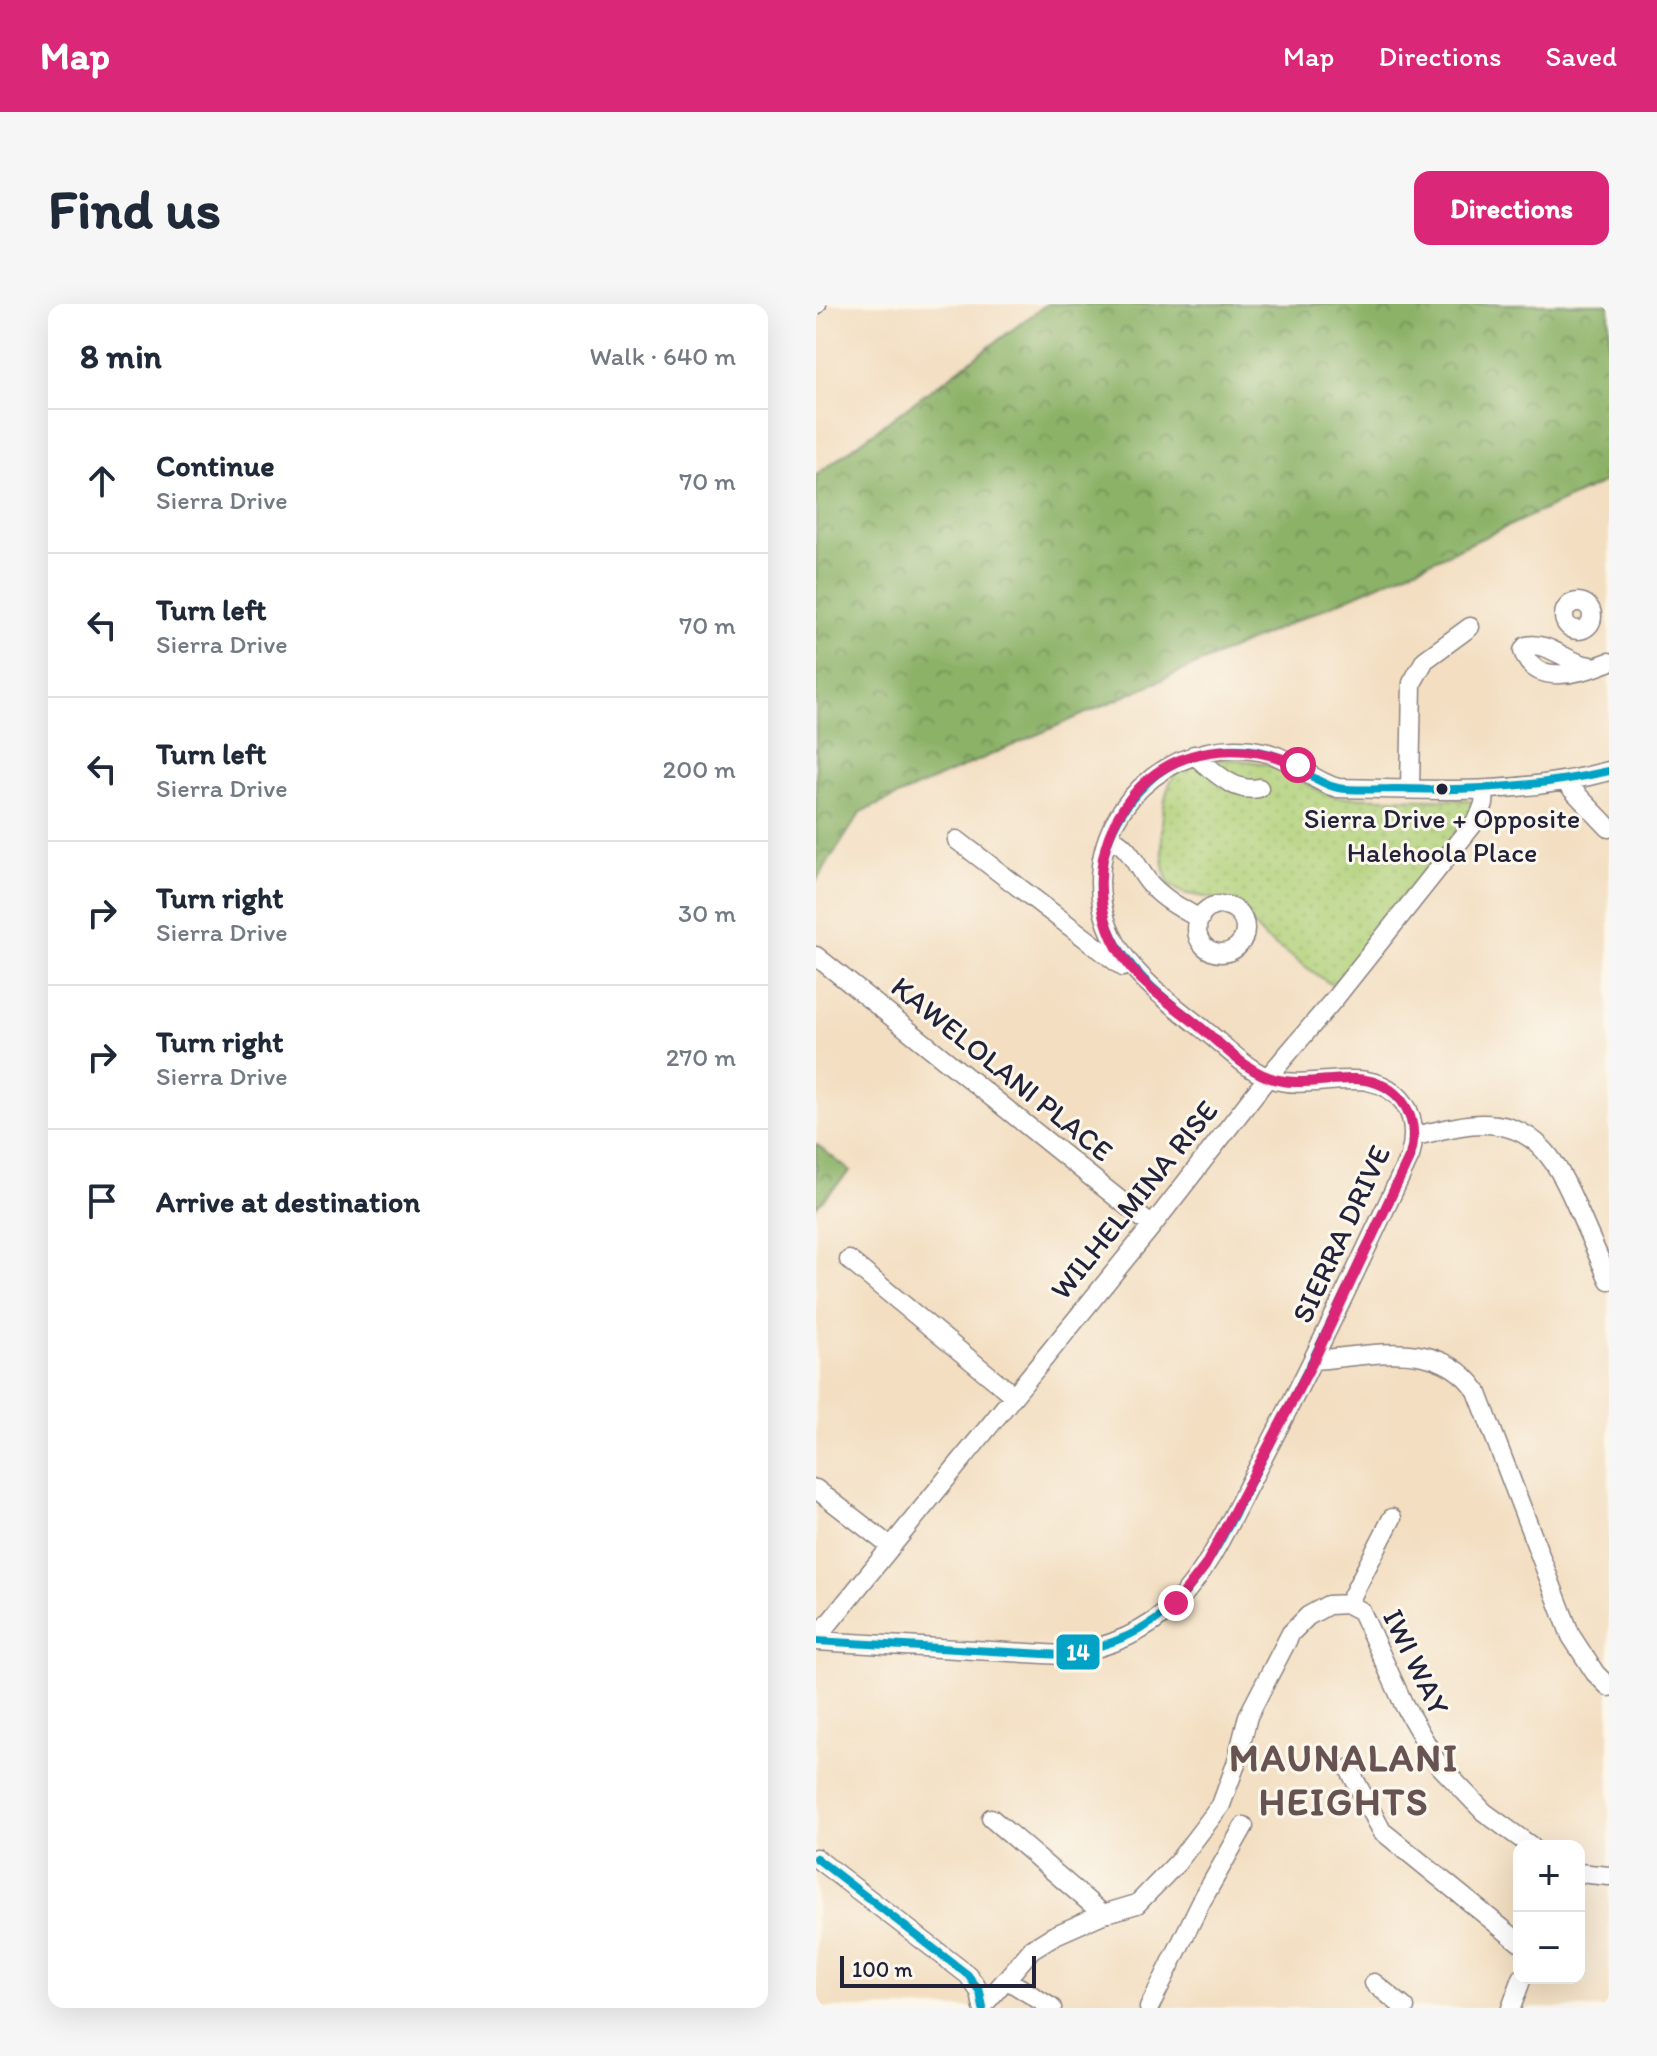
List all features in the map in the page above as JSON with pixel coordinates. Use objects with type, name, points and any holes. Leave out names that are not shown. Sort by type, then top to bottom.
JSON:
[{"type":"street","points":[[1591,622],[1609,631]]},
{"type":"street","points":[[1410,789],[1412,683],[1425,660],[1470,627]]},
{"type":"street","name":"SIERRA DRIVE","points":[[816,1640],[1062,1655],[1091,1651],[1119,1641],[1147,1626],[1176,1603],[1205,1566],[1314,1360],[1410,1156],[1414,1136],[1407,1108],[1394,1093],[1378,1083],[1360,1080],[1291,1083],[1268,1077],[1251,1068],[1156,991],[1127,963],[1103,912],[1100,880],[1108,837],[1136,791],[1160,771],[1194,755],[1220,750],[1252,750],[1298,765],[1332,786],[1485,791],[1566,783],[1609,771]]},
{"type":"street","points":[[1194,755],[1232,785],[1246,790],[1259,788]]},
{"type":"street","points":[[1566,783],[1609,828]]},
{"type":"street","name":"WILHELMINA RISE","points":[[816,1640],[1479,817],[1485,791]]},
{"type":"street","points":[[1108,837],[1124,846],[1148,881],[1164,897],[1200,919]]},
{"type":"street","points":[[957,840],[1156,991]]},
{"type":"street","name":"KAWELOLANI PLACE","points":[[816,956],[1152,1226]]},
{"type":"street","points":[[1414,1136],[1467,1125],[1494,1125],[1519,1132],[1539,1144],[1561,1172],[1609,1280]]},
{"type":"street","points":[[849,1260],[1013,1395]]},
{"type":"street","points":[[1314,1360],[1419,1353],[1452,1365],[1470,1381],[1477,1391],[1571,1636],[1595,1673],[1609,1687]]},
{"type":"street","points":[[816,1489],[891,1547]]},
{"type":"street","points":[[1348,1604],[1392,1518]]},
{"type":"street","name":"IWI WAY","points":[[983,2007],[1032,1949],[1103,1914],[1137,1904],[1177,1863],[1221,1805],[1236,1764],[1248,1716],[1291,1633],[1308,1616],[1328,1605],[1348,1604],[1361,1611],[1404,1705],[1438,1764],[1484,1812],[1523,1840]]},
{"type":"street","points":[[1349,1769],[1382,1831],[1513,1937]]},
{"type":"street","points":[[991,1818],[1103,1914]]},
{"type":"street","points":[[1149,2008],[1194,1916],[1244,1826]]},
{"type":"street","points":[[816,1858],[968,1975],[980,1992],[983,2007]]},
{"type":"street","points":[[1585,1874],[1609,1876]]},
{"type":"street","points":[[1006,1979],[1052,2008]]},
{"type":"street","points":[[1374,1983],[1405,2008]]},
{"type":"street","points":[[1511,2008],[1520,1984]]},
{"type":"green space","points":[[1047,304],[1609,304],[1609,480],[861,812],[816,881],[816,475]]},
{"type":"green space","points":[[1218,759],[1272,766],[1335,797],[1468,800],[1473,810],[1333,986],[1265,938],[1235,905],[1183,893],[1169,885],[1163,859],[1162,824],[1173,777],[1181,769]]},
{"type":"green space","points":[[816,1144],[850,1171],[816,1207]]},
{"type":"transit line","name":"14","points":[[816,1641],[1062,1655],[1123,1638],[1164,1614],[1189,1588],[1222,1538],[1410,1156],[1413,1138],[1411,1120],[1404,1104],[1391,1091],[1364,1080],[1287,1082],[1263,1075],[1236,1058],[1160,994],[1121,951],[1109,929],[1103,906],[1100,884],[1103,862],[1119,819],[1148,782],[1177,762],[1195,755],[1232,749],[1268,754],[1291,763],[1324,783],[1353,789],[1504,787],[1609,771]]},
{"type":"transit line","name":"14","points":[[816,1858],[968,1975],[980,1992],[983,2008]]},
{"type":"place","name":"Sierra Drive + Opposite Halehoola Place","points":[[1442,789]]},
{"type":"district","name":"MAUNALANI HEIGHTS","points":[[1344,1780]]},
{"type":"route","points":[[1176,1603],[1205,1566],[1314,1360],[1410,1156],[1413,1126],[1401,1100],[1378,1083],[1360,1080],[1291,1083],[1259,1073],[1143,981],[1122,956],[1108,927],[1100,896],[1101,863],[1110,832],[1126,804],[1148,780],[1174,763],[1204,752],[1236,749],[1268,753],[1298,765]]}]
